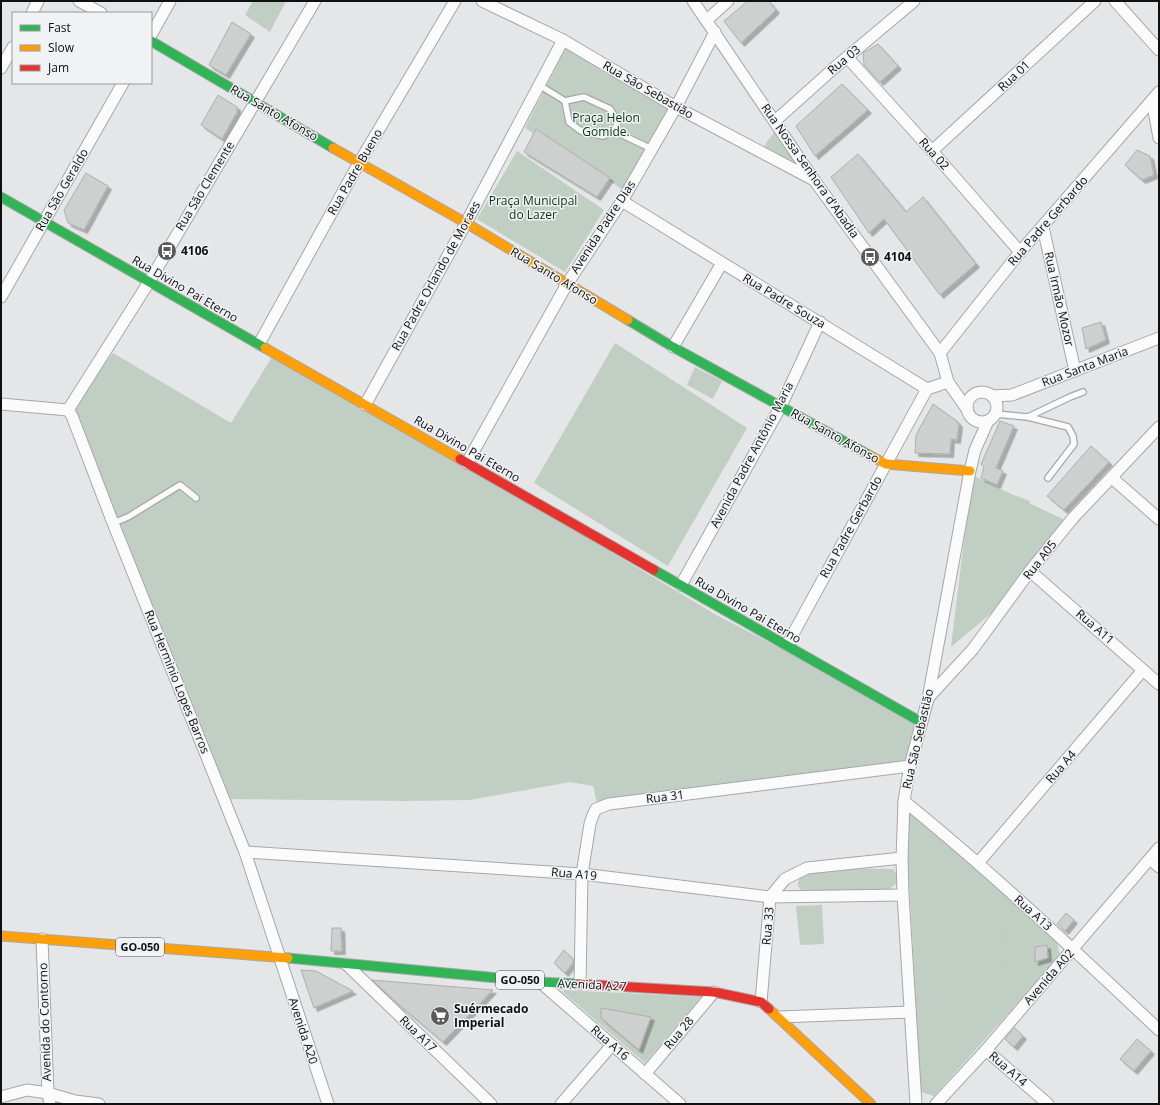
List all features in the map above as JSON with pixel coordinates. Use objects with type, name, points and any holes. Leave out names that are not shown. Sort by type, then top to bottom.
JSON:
[{"type":"street","points":[[32,12],[38,1]]},
{"type":"street","points":[[79,1],[99,12]]},
{"type":"street","points":[[152,33],[170,1]]},
{"type":"street","name":"Rua São Clemente","points":[[68,410],[149,282],[315,1]]},
{"type":"street","name":"Rua Padre Bueno","points":[[260,344],[359,163],[455,1]]},
{"type":"street","name":"Rua São Sebastião","points":[[482,1],[563,40],[676,107],[814,180]]},
{"type":"street","name":"Rua Nossa Senhora d'Abadia","points":[[694,1],[814,180],[940,353],[948,382],[967,408]]},
{"type":"street","points":[[707,20],[728,1]]},
{"type":"street","name":"Rua 03","points":[[775,121],[847,57],[914,1]]},
{"type":"street","name":"Rua 01","points":[[932,151],[1095,1]]},
{"type":"street","points":[[1116,1],[1159,50]]},
{"type":"street","name":"Avenida Padre Dias","points":[[467,463],[566,284],[622,201],[652,149],[676,107],[715,32]]},
{"type":"street","name":"Rua Padre Orlando de Moraes","points":[[365,405],[466,223],[563,40]]},
{"type":"street","name":"Rua Santo Afonso","points":[[152,42],[255,103],[466,223],[673,347],[886,464],[970,471]]},
{"type":"street","points":[[1,68],[12,49]]},
{"type":"street","name":"Rua 02","points":[[847,57],[932,151],[1020,252]]},
{"type":"street","name":"Rua São Geraldo","points":[[1,297],[122,84]]},
{"type":"street","points":[[1156,96],[1159,138]]},
{"type":"street","name":"Rua Padre Gerbardo","points":[[940,353],[1020,252],[1156,96]]},
{"type":"street","name":"Rua Divino Pai Eterno","points":[[1,197],[921,722]]},
{"type":"street","name":"Rua Padre Souza","points":[[622,201],[927,389]]},
{"type":"street","name":"Rua Irmão Mozor","points":[[1042,227],[1075,371]]},
{"type":"street","points":[[673,347],[722,263]]},
{"type":"street","name":"Avenida Padre Antônio Maria","points":[[681,585],[780,406],[820,322]]},
{"type":"street","name":"Rua Santa Maria","points":[[992,396],[1012,395],[1159,338]]},
{"type":"street","points":[[927,389],[948,382],[972,396]]},
{"type":"street","name":"Rua Padre Gerbardo","points":[[787,645],[927,389]]},
{"type":"street","points":[[983,392],[992,396],[996,401],[993,414],[983,422],[971,418],[967,408],[967,403],[972,396],[983,392]]},
{"type":"street","name":"Rua Santa Maria","points":[[993,414],[1012,395]]},
{"type":"street","points":[[1,404],[68,410]]},
{"type":"street","name":"Rua Herminio Lopes Barros","points":[[68,410],[72,416],[113,523],[245,852],[279,957]]},
{"type":"street","name":"Rua São Sebastião","points":[[916,1104],[916,1014],[903,895],[902,858],[904,801],[910,766],[928,698],[970,471],[976,450],[993,414]]},
{"type":"street","name":"Rua São Sebastião","points":[[975,420],[976,450]]},
{"type":"street","name":"Rua A05","points":[[928,698],[973,649],[1030,571],[1073,518],[1159,427]]},
{"type":"street","points":[[1112,478],[1159,519]]},
{"type":"street","name":"Rua A11","points":[[1030,571],[1159,684]]},
{"type":"street","name":"Rua A4","points":[[978,863],[1143,670]]},
{"type":"street","name":"Rua 31","points":[[580,984],[582,874],[593,815],[596,809],[602,806],[910,766]]},
{"type":"street","name":"Rua A13","points":[[904,801],[978,863],[1073,949],[1159,1030]]},
{"type":"street","name":"Avenida A02","points":[[938,1103],[986,1050],[1159,848]]},
{"type":"street","name":"Rua A19","points":[[245,852],[582,874],[770,897],[903,895]]},
{"type":"street","name":"Rua 33","points":[[762,1002],[770,897],[785,879],[807,868],[902,858]]},
{"type":"street","points":[[1150,858],[1159,867]]},
{"type":"street","name":"GO-050","points":[[1,936],[279,957]]},
{"type":"street","name":"Avenida do Contorno","points":[[42,939],[49,1099]]},
{"type":"street","name":"Avenida A27","points":[[279,957],[540,982],[714,992],[762,1002],[871,1104]]},
{"type":"street","name":"Avenida A20","points":[[279,957],[328,1104]]},
{"type":"street","name":"Rua A17","points":[[346,964],[491,1104]]},
{"type":"street","name":"Rua A16","points":[[540,982],[680,1104]]},
{"type":"street","name":"Rua 28","points":[[645,1074],[714,992]]},
{"type":"street","points":[[779,1017],[916,1014]]},
{"type":"street","points":[[561,1104],[612,1045]]},
{"type":"street","name":"Rua A14","points":[[986,1050],[1048,1104]]},
{"type":"street","points":[[1,1097],[27,1090],[49,1099],[99,1104]]},
{"type":"lane","points":[[539,86],[565,101],[584,96],[610,109],[618,122],[614,131],[603,136],[581,131],[569,122],[565,101]]},
{"type":"lane","points":[[614,131],[652,149]]},
{"type":"lane","points":[[1028,417],[1083,392]]},
{"type":"lane","points":[[993,414],[1028,417],[1068,427],[1073,436],[1074,444],[1048,478]]},
{"type":"lane","points":[[113,523],[128,517],[180,485],[196,498]]},
{"type":"path","points":[[916,1014],[929,1006],[945,987],[951,972],[952,959],[948,944],[933,927],[913,923],[913,919],[957,919],[1003,914],[1014,910],[1021,914]]},
{"type":"path","points":[[916,1014],[942,1002],[956,1001],[967,997],[1002,993],[1008,994],[1014,1000],[1017,996],[1007,977],[1002,950],[1006,924],[1016,914]]},
{"type":"path","points":[[1016,1002],[1021,997]]},
{"type":"path","points":[[916,1014],[918,1005]]},
{"type":"green space","points":[[253,1],[286,1],[270,32],[245,15]]},
{"type":"green space","name":"Praça Helon Gomide.","points":[[566,48],[670,109],[622,189],[525,128]]},
{"type":"green space","points":[[777,128],[800,162],[795,167],[762,149]]},
{"type":"green space","name":"Praça Municipal do Lazer","points":[[517,151],[604,210],[565,272],[477,219]]},
{"type":"green space","points":[[615,343],[747,428],[668,566],[534,483]]},
{"type":"green space","points":[[113,353],[231,423],[272,357],[466,465],[718,616],[782,649],[915,723],[908,760],[597,803],[593,786],[570,782],[470,800],[405,801],[228,799],[72,408]]},
{"type":"green space","points":[[695,367],[722,381],[713,399],[687,385]]},
{"type":"green space","points":[[972,475],[1011,494],[1030,501],[1029,503],[1065,520],[1006,601],[951,647]]},
{"type":"green space","points":[[907,809],[910,809],[1057,942],[1060,956],[934,1096],[921,1092],[907,844]]},
{"type":"green space","points":[[825,868],[893,869],[899,878],[897,883],[888,890],[808,894],[802,891],[798,886],[800,878],[812,871]]},
{"type":"green space","points":[[822,905],[824,944],[800,945],[796,906]]},
{"type":"green space","points":[[563,990],[701,997],[645,1063],[564,993]]},
{"type":"building","points":[[748,1],[769,1],[776,10],[741,43],[724,21]]},
{"type":"building","points":[[232,22],[251,34],[226,75],[209,65]]},
{"type":"building","points":[[878,44],[898,66],[880,82],[864,65],[863,53]]},
{"type":"building","points":[[842,84],[868,110],[815,156],[796,126]]},
{"type":"building","points":[[218,95],[237,107],[237,112],[222,139],[201,125]]},
{"type":"building","points":[[536,129],[610,178],[597,197],[524,152]]},
{"type":"building","points":[[1137,150],[1150,156],[1154,175],[1142,180],[1125,165]]},
{"type":"building","points":[[858,154],[906,212],[923,197],[976,264],[940,295],[884,219],[869,233],[831,177]]},
{"type":"building","points":[[86,173],[108,186],[84,230],[68,223],[64,210]]},
{"type":"building","points":[[1101,322],[1106,340],[1086,349],[1082,328]]},
{"type":"building","points":[[933,404],[959,424],[957,440],[951,439],[950,454],[915,453],[916,435]]},
{"type":"building","points":[[1000,421],[1014,426],[996,468],[1003,471],[997,485],[981,478],[984,467],[981,464]]},
{"type":"building","points":[[1091,446],[1109,462],[1064,510],[1047,496]]},
{"type":"building","points":[[1066,913],[1074,920],[1065,931],[1057,924]]},
{"type":"building","points":[[332,928],[341,928],[342,951],[331,951]]},
{"type":"building","points":[[1047,945],[1048,958],[1035,962],[1035,947]]},
{"type":"building","points":[[564,950],[573,959],[573,963],[565,973],[554,963]]},
{"type":"building","points":[[301,970],[316,971],[353,991],[314,1008]]},
{"type":"building","name":"Suérmecado Imperial","points":[[372,980],[493,990],[443,1042]]},
{"type":"building","points":[[601,1008],[651,1017],[639,1050],[601,1018]]},
{"type":"building","points":[[1015,1028],[1023,1036],[1014,1047],[1005,1039]]},
{"type":"building","points":[[1137,1039],[1151,1051],[1134,1071],[1120,1059]]},
{"type":"traffic: fast","points":[[152,42],[333,148]]},
{"type":"traffic: fast","points":[[1,197],[265,348]]},
{"type":"traffic: fast","points":[[628,320],[673,347],[869,455]]},
{"type":"traffic: fast","points":[[654,570],[921,722]]},
{"type":"traffic: fast","points":[[288,958],[540,982],[579,984]]},
{"type":"traffic: slow","points":[[333,148],[466,223],[628,320]]},
{"type":"traffic: slow","points":[[265,348],[460,459]]},
{"type":"traffic: slow","points":[[869,455],[886,464],[970,471]]},
{"type":"traffic: slow","points":[[1,936],[288,958]]},
{"type":"traffic: slow","points":[[769,1009],[871,1104]]},
{"type":"traffic: jam","points":[[460,459],[654,570]]},
{"type":"traffic: jam","points":[[579,984],[714,992],[761,1002],[769,1009]]},
{"type":"place","name":"4106","points":[[167,251]]},
{"type":"place","name":"4104","points":[[870,257]]},
{"type":"place","name":"Suérmecado Imperial","points":[[440,1016]]}]
